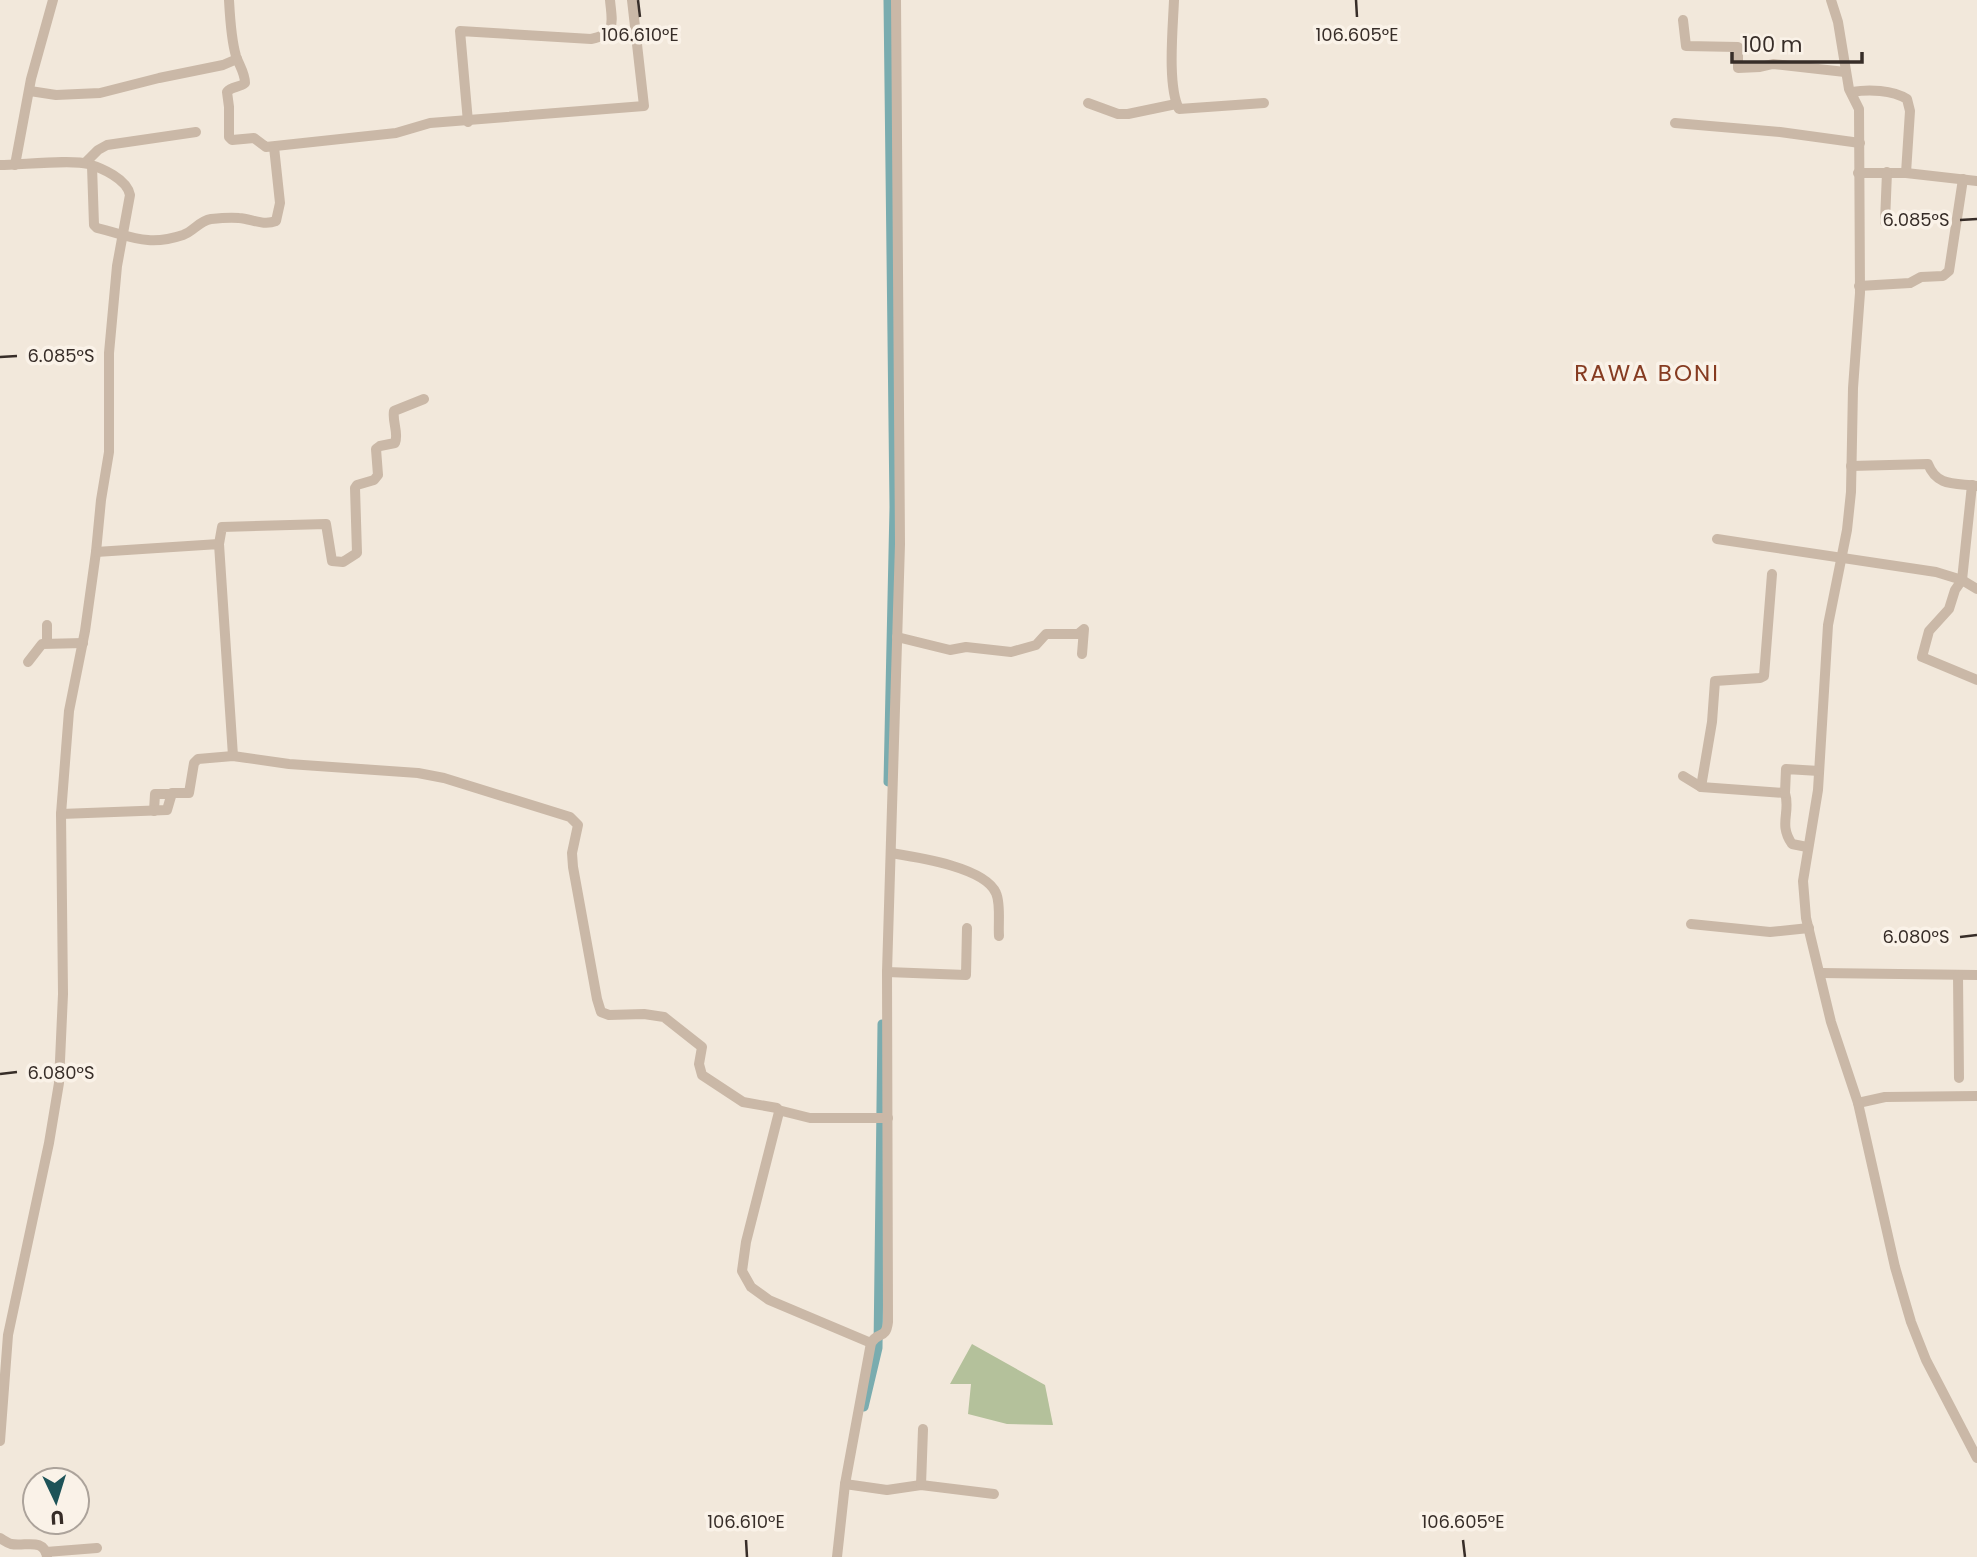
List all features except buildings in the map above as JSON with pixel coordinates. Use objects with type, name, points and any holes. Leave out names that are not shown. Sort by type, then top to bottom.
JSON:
[{"type":"street","points":[[15,165],[30,90],[53,0]]},
{"type":"street","points":[[229,0],[237,59],[245,78],[245,83],[230,88],[227,92],[229,137],[232,140],[254,138],[262,146],[274,147],[396,133],[430,124],[643,106],[632,0]]},
{"type":"street","points":[[468,121],[460,31],[591,39],[610,32],[610,0]]},
{"type":"street","points":[[837,1557],[877,1339],[887,1331],[888,1322],[883,1118],[900,530],[896,0]]},
{"type":"street","points":[[1174,0],[1172,71],[1179,109],[1264,103]]},
{"type":"street","points":[[1831,0],[1838,22],[1849,89],[1859,109],[1859,286],[1847,530],[1828,625],[1819,771],[1803,881],[1809,928],[1832,1022],[1858,1103],[1895,1267],[1911,1322],[1926,1360],[1977,1458]]},
{"type":"street","points":[[1683,20],[1686,46],[1738,47],[1738,68],[1773,64],[1845,72]]},
{"type":"street","points":[[30,90],[56,95],[100,93],[223,65],[237,59]]},
{"type":"street","points":[[1852,92],[1878,91],[1907,99],[1910,111],[1906,173]]},
{"type":"street","points":[[1088,103],[1118,114],[1176,104]]},
{"type":"street","points":[[1675,123],[1780,132],[1860,143]]},
{"type":"street","points":[[196,132],[107,145],[98,150],[89,164],[94,225],[150,242],[192,232],[203,221],[211,219],[276,221],[280,203],[274,147]]},
{"type":"street","points":[[0,165],[89,164],[118,178],[129,190],[130,200],[117,266],[109,353],[109,452],[83,643],[69,711],[61,814],[63,994],[59,1083],[49,1143],[8,1335],[0,1441]]},
{"type":"street","points":[[1885,222],[1887,172]]},
{"type":"street","points":[[1858,173],[1906,173],[1977,181]]},
{"type":"street","points":[[1859,286],[1910,283],[1921,277],[1943,275],[1949,271],[1963,179]]},
{"type":"street","points":[[233,756],[219,544],[222,527],[326,524],[332,561],[343,562],[357,553],[355,488],[374,480],[378,475],[376,449],[395,443],[397,439],[394,411],[424,399]]},
{"type":"street","points":[[1851,466],[1928,464],[1933,477],[1940,481],[1974,486],[1962,580],[1955,590],[1949,609],[1928,631],[1922,657],[1977,680]]},
{"type":"street","points":[[1717,539],[1936,572],[1962,580],[1977,589]]},
{"type":"street","points":[[96,552],[219,544]]},
{"type":"street","points":[[1701,787],[1712,722],[1715,681],[1764,676],[1772,574]]},
{"type":"street","points":[[47,625],[47,643]]},
{"type":"street","points":[[897,637],[950,650],[966,647],[1011,652],[1037,645],[1046,634],[1078,634],[1084,629],[1082,654]]},
{"type":"street","points":[[28,662],[38,647],[47,643],[83,643]]},
{"type":"street","points":[[61,814],[169,809],[171,794],[189,793],[194,763],[198,759],[233,756],[289,764],[418,773],[444,778],[570,817],[578,825],[572,858],[575,885],[601,1012],[609,1015],[644,1014],[664,1017],[702,1047],[699,1064],[702,1075],[743,1102],[810,1118],[883,1118]]},
{"type":"street","points":[[1807,847],[1792,844],[1784,830],[1786,769],[1819,771]]},
{"type":"street","points":[[1683,776],[1701,787],[1785,793]]},
{"type":"street","points":[[891,853],[960,869],[975,874],[986,882],[996,892],[999,936]]},
{"type":"street","points":[[1691,925],[1770,932],[1809,928]]},
{"type":"street","points":[[887,972],[966,975],[967,928]]},
{"type":"street","points":[[1821,973],[1977,975]]},
{"type":"street","points":[[1958,975],[1959,1078]]},
{"type":"street","points":[[1858,1103],[1885,1097],[1977,1096]]},
{"type":"street","points":[[778,1110],[779,1122],[749,1230],[742,1271],[751,1287],[769,1300],[877,1339]]},
{"type":"street","points":[[921,1485],[923,1429]]},
{"type":"street","points":[[849,1484],[887,1490],[921,1485],[994,1494]]},
{"type":"street","points":[[0,1538],[13,1544],[37,1544],[46,1555],[97,1548]]},
{"type":"green space","points":[[972,1344],[1045,1385],[1053,1425],[1007,1424],[968,1414],[971,1384],[950,1384]]},
{"type":"waterway","points":[[888,0],[894,507],[888,782]]},
{"type":"waterway","points":[[864,1407],[878,1348],[882,1024]]},
{"type":"district","name":"RAWA BONI","points":[[1647,373]]}]
